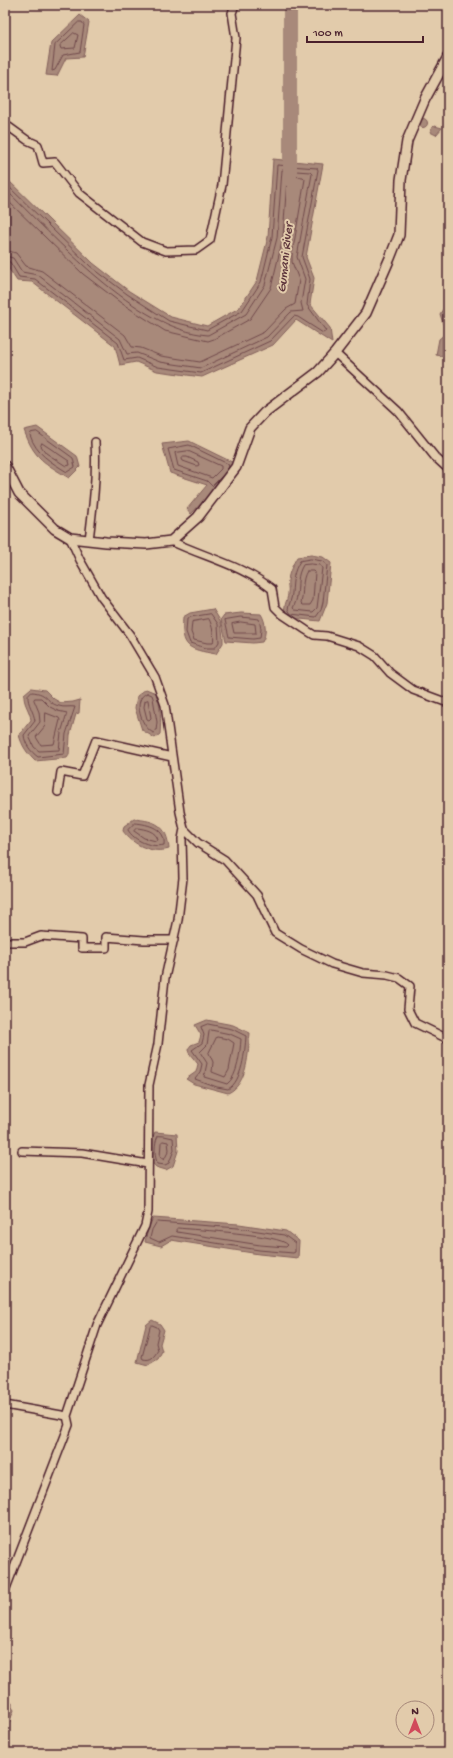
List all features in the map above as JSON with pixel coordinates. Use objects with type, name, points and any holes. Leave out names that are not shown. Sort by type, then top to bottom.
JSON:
[{"type":"street","points":[[5,124],[27,140],[38,145],[43,163],[55,162],[79,193],[142,242],[166,251],[196,250],[210,240],[222,185],[236,38],[232,13],[235,5]]},
{"type":"street","points":[[171,541],[198,517],[236,467],[250,428],[264,412],[318,372],[366,313],[399,234],[401,180],[407,141],[425,99],[448,57]]},
{"type":"street","points":[[335,353],[398,411],[435,457],[448,469]]},
{"type":"street","points":[[90,540],[95,493],[95,442]]},
{"type":"street","points":[[5,466],[19,493],[55,529],[70,538],[146,544],[171,541],[191,551],[223,561],[256,578],[272,589],[275,607],[282,614],[306,630],[314,635],[327,636],[359,646],[375,656],[390,673],[413,690],[427,697],[448,703]]},
{"type":"street","points":[[5,1591],[69,1425],[67,1416],[97,1325],[145,1226],[148,1212],[149,1085],[158,1044],[165,978],[178,920],[183,878],[182,839],[184,829],[180,812],[165,705],[155,677],[130,635],[101,597],[80,560],[70,538]]},
{"type":"street","points":[[58,792],[61,772],[82,776],[96,740],[172,757]]},
{"type":"street","points":[[184,829],[198,843],[225,860],[257,895],[275,933],[301,949],[332,964],[363,973],[387,975],[399,978],[410,986],[408,1009],[415,1023],[448,1039]]},
{"type":"street","points":[[5,942],[25,942],[41,936],[82,939],[82,948],[106,948],[106,937],[174,940]]},
{"type":"street","points":[[22,1151],[82,1153],[148,1164]]},
{"type":"street","points":[[5,1405],[67,1416]]},
{"type":"water","points":[[80,15],[89,22],[83,57],[66,58],[57,76],[46,75],[51,43]]},
{"type":"water","points":[[423,118],[428,123],[423,128],[418,123]]},
{"type":"water","points":[[435,126],[442,128],[436,135],[430,132],[432,127]]},
{"type":"water","points":[[273,159],[323,164],[306,257],[314,278],[310,304],[330,328],[332,343],[296,320],[273,345],[202,377],[157,371],[136,362],[120,365],[115,346],[32,282],[17,281],[5,263],[5,177],[93,263],[129,291],[171,317],[207,326],[239,308],[257,281],[268,237]]},
{"type":"water","points":[[445,306],[448,307],[448,357],[436,355],[439,339],[446,333],[440,314]]},
{"type":"water","points":[[37,427],[77,456],[80,467],[69,478],[47,464],[32,448],[24,430]]},
{"type":"water","points":[[189,441],[236,464],[228,475],[191,514],[187,509],[207,485],[170,473],[162,444]]},
{"type":"water","points":[[311,555],[323,557],[331,563],[327,603],[320,621],[290,618],[285,612],[290,571],[297,557]]},
{"type":"water","points":[[448,567],[448,598],[445,585]]},
{"type":"water","points":[[213,609],[221,622],[223,638],[223,643],[216,654],[193,648],[188,645],[183,635],[183,617],[190,613]]},
{"type":"water","points":[[241,613],[261,614],[265,628],[265,635],[262,642],[253,643],[226,641],[221,619],[224,615]]},
{"type":"water","points":[[31,688],[45,690],[54,699],[61,703],[80,700],[79,713],[76,714],[70,735],[69,755],[67,758],[35,761],[23,746],[19,735],[31,720],[24,694]]},
{"type":"water","points":[[146,689],[156,693],[160,708],[160,734],[155,738],[142,730],[135,708],[137,696]]},
{"type":"water","points":[[134,819],[154,823],[163,829],[166,834],[169,849],[156,850],[143,847],[127,836],[123,831],[124,826]]},
{"type":"water","points":[[207,1020],[233,1025],[250,1033],[246,1067],[240,1083],[235,1089],[228,1093],[194,1084],[186,1079],[196,1072],[198,1064],[189,1053],[188,1049],[191,1045],[199,1042],[201,1035],[195,1025]]},
{"type":"water","points":[[155,1132],[177,1134],[178,1151],[173,1166],[166,1170],[156,1167],[150,1160],[152,1139]]},
{"type":"water","points":[[153,1218],[239,1224],[286,1231],[299,1241],[298,1258],[259,1254],[171,1240],[161,1246],[145,1242],[148,1229]]},
{"type":"water","points":[[152,1320],[160,1324],[164,1330],[160,1344],[162,1351],[158,1359],[148,1365],[137,1362],[146,1325]]},
{"type":"water","points":[[5,1700],[12,1702],[12,1707],[14,1710],[5,1734]]},
{"type":"waterway","name":"Gumani River","points":[[290,5],[290,180]]}]
